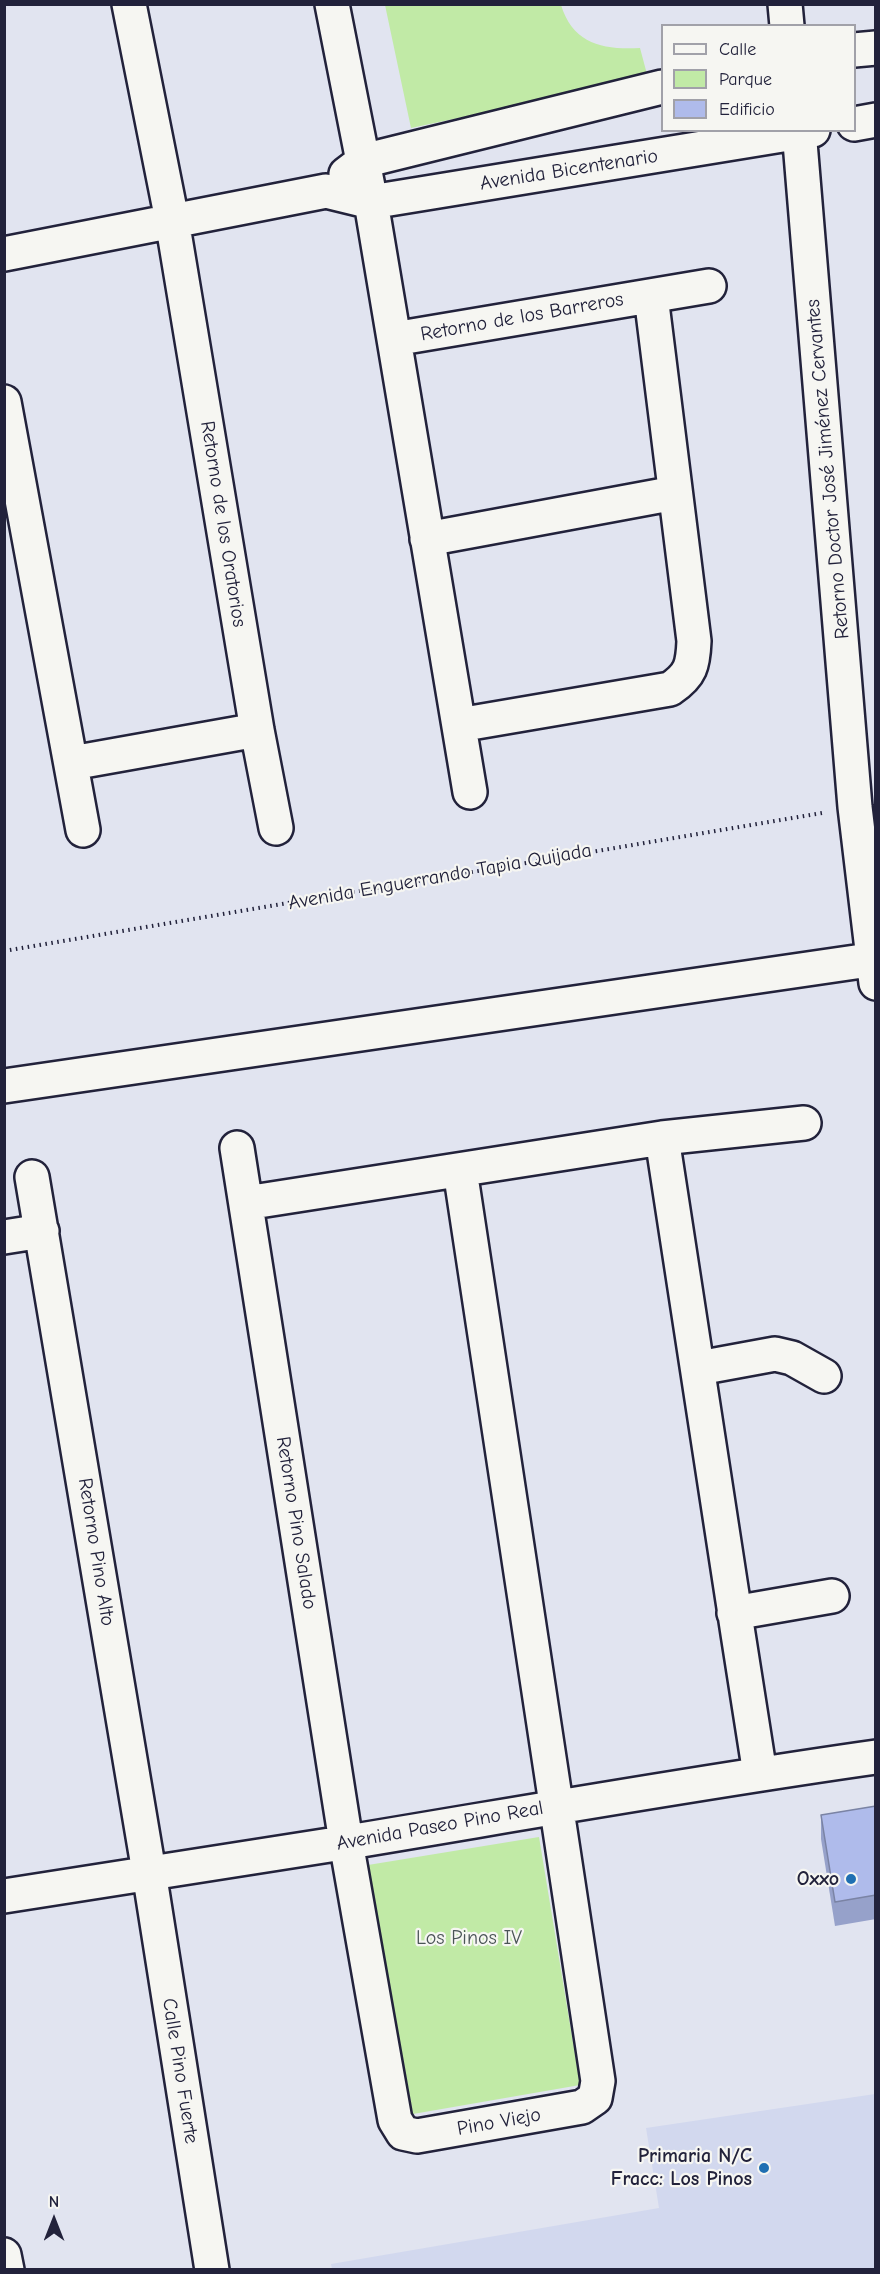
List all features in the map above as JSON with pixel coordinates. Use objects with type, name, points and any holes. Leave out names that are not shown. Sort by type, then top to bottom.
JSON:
[{"type":"street","name":"Retorno de los Oratorios","points":[[129,4],[172,220],[257,730],[276,828]]},
{"type":"street","name":"Retorno de los Barreros","points":[[332,4],[371,202],[470,792]]},
{"type":"street","points":[[785,4],[788,24]]},
{"type":"street","points":[[856,50],[876,48]]},
{"type":"street","name":"Avenida Bicentenario","points":[[326,190],[363,161],[661,87]]},
{"type":"street","points":[[856,124],[876,120]]},
{"type":"street","name":"Avenida Bicentenario","points":[[4,254],[326,190],[371,202],[798,132]]},
{"type":"street","name":"Retorno Doctor José Jiménez Cervantes","points":[[804,132],[865,805],[875,967]]},
{"type":"street","name":"Retorno de los Barreros","points":[[394,339],[709,286]]},
{"type":"street","name":"Retorno de los Barreros","points":[[459,725],[670,689],[681,681],[693,665],[694,641],[651,296]]},
{"type":"street","points":[[4,402],[83,830]]},
{"type":"street","points":[[427,539],[675,493]]},
{"type":"street","points":[[72,763],[257,730]]},
{"type":"street","points":[[4,1086],[875,967]]},
{"type":"street","points":[[246,1203],[662,1138],[804,1123]]},
{"type":"street","points":[[662,1138],[760,1774]]},
{"type":"street","name":"Retorno Pino Salado","points":[[237,1148],[346,1842]]},
{"type":"street","points":[[460,1170],[556,1807]]},
{"type":"street","name":"Retorno Pino Alto","points":[[32,1177],[149,1872]]},
{"type":"street","points":[[4,1237],[42,1231]]},
{"type":"street","points":[[699,1368],[774,1354],[792,1358],[824,1376]]},
{"type":"street","points":[[734,1613],[832,1596]]},
{"type":"street","name":"Avenida Paseo Pino Real","points":[[4,1896],[876,1757]]},
{"type":"street","name":"Pino Viejo","points":[[346,1842],[395,2120],[403,2133],[417,2136],[582,2107],[595,2098],[598,2081],[556,1807]]},
{"type":"street","name":"Calle Pino Fuerte","points":[[149,1872],[212,2270]]},
{"type":"street","points":[[4,2255],[7,2270]]},
{"type":"path","name":"Avenida Enguerrando Tapia Quijada","points":[[4,951],[865,805]]},
{"type":"shaded area","name":"Primaria N/C Fracc: Los Pinos","points":[[875,2094],[875,2269],[332,2269],[331,2264],[659,2208],[646,2128]]},
{"type":"green space","points":[[385,5],[561,5],[573,28],[591,42],[614,48],[640,48],[648,78],[411,128]]},
{"type":"green space","name":"Los Pinos IV","points":[[539,1837],[580,2085],[413,2114],[368,1865]]},
{"type":"building","name":"Oxxo","points":[[876,1806],[876,1895],[835,1902],[821,1815]]},
{"type":"place","name":"Oxxo","points":[[851,1879]]},
{"type":"place","name":"Primaria N/C Fracc: Los Pinos","points":[[764,2168]]}]
